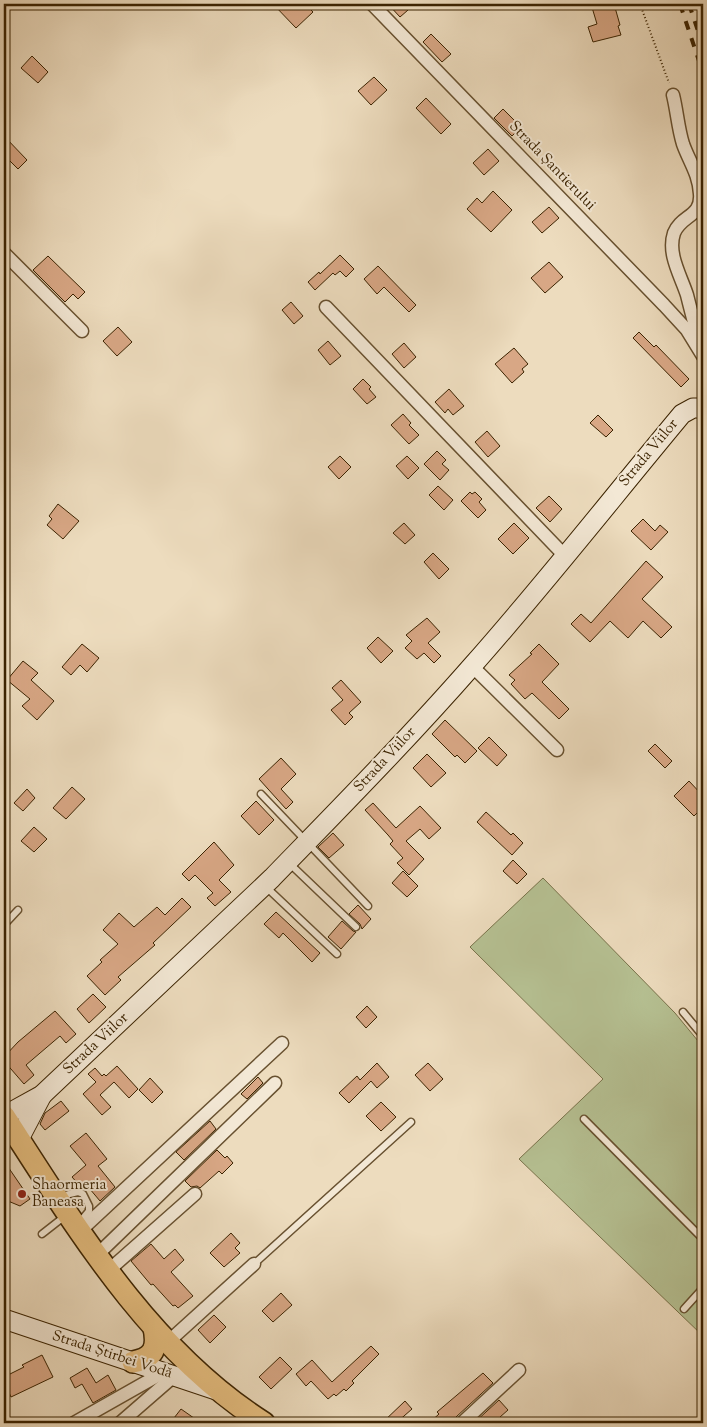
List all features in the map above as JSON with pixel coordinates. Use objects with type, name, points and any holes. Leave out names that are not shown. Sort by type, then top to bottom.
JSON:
[{"type":"main road","name":"Strada Viilor","points":[[4,1116],[42,1095],[288,862],[365,783],[472,666],[682,414],[693,408],[703,406]]},
{"type":"main road","name":"Strada Viilor","points":[[19,1139],[42,1095]]},
{"type":"main road","points":[[4,1116],[70,1217],[161,1335],[220,1391],[264,1423]]},
{"type":"main road","name":"Strada Știrbei Vodă","points":[[4,1319],[220,1391]]},
{"type":"main road","points":[[132,1362],[147,1357],[154,1351],[161,1335]]},
{"type":"street","name":"Strada Șantierului","points":[[372,4],[646,286],[687,330],[703,356]]},
{"type":"street","points":[[673,95],[683,145],[696,171],[701,195],[698,208],[679,224],[675,231],[672,245],[675,263],[686,293],[703,356]]},
{"type":"street","points":[[4,253],[82,331]]},
{"type":"street","points":[[326,307],[565,556]]},
{"type":"street","points":[[472,666],[557,750]]},
{"type":"street","points":[[70,1217],[282,1043]]},
{"type":"street","points":[[103,1262],[275,1083]]},
{"type":"street","points":[[103,1262],[195,1194]]},
{"type":"street","points":[[161,1335],[254,1264]]},
{"type":"street","points":[[462,1423],[519,1370]]},
{"type":"street","points":[[74,1423],[169,1374]]},
{"type":"street","points":[[120,1423],[169,1374]]},
{"type":"lane","points":[[261,794],[368,906]]},
{"type":"lane","points":[[288,862],[356,926]]},
{"type":"lane","points":[[264,885],[336,954]]},
{"type":"lane","points":[[4,925],[18,910]]},
{"type":"lane","points":[[683,1012],[703,1036]]},
{"type":"lane","points":[[584,1119],[703,1239]]},
{"type":"lane","points":[[254,1264],[411,1122]]},
{"type":"lane","points":[[42,1234],[70,1217]]},
{"type":"lane","points":[[684,1309],[703,1288]]},
{"type":"path","points":[[640,4],[673,95]]},
{"type":"green space","points":[[543,878],[675,1013],[703,1047],[703,1336],[519,1159],[603,1079],[470,947]]},
{"type":"building","points":[[273,4],[305,4],[313,12],[296,28]]},
{"type":"building","points":[[388,4],[402,4],[408,10],[400,17]]},
{"type":"building","points":[[591,4],[614,4],[621,35],[593,42],[588,27],[597,24]]},
{"type":"building","points":[[431,34],[451,54],[442,62],[423,42]]},
{"type":"building","points":[[32,56],[48,72],[38,83],[21,68]]},
{"type":"building","points":[[374,77],[387,90],[371,105],[358,91]]},
{"type":"building","points":[[426,98],[451,124],[441,134],[416,108]]},
{"type":"building","points":[[503,109],[521,127],[512,136],[494,118]]},
{"type":"building","points":[[4,136],[27,160],[18,169],[4,155]]},
{"type":"building","points":[[488,149],[499,161],[484,175],[473,163]]},
{"type":"building","points":[[493,191],[512,210],[491,232],[467,209],[477,198],[482,203]]},
{"type":"building","points":[[549,207],[559,218],[542,233],[532,222]]},
{"type":"building","points":[[340,255],[354,269],[346,277],[340,271],[335,275],[333,273],[315,290],[308,282],[319,272],[320,274]]},
{"type":"building","points":[[48,256],[85,292],[78,299],[73,294],[65,302],[33,270]]},
{"type":"building","points":[[549,262],[563,277],[545,293],[531,278]]},
{"type":"building","points":[[378,266],[416,305],[409,312],[384,287],[377,294],[364,279]]},
{"type":"building","points":[[291,302],[303,316],[294,324],[282,310]]},
{"type":"building","points":[[118,327],[132,342],[117,356],[103,341]]},
{"type":"building","points":[[639,332],[654,347],[656,345],[689,379],[681,387],[633,338]]},
{"type":"building","points":[[328,341],[341,356],[330,365],[318,350]]},
{"type":"building","points":[[404,343],[416,357],[404,368],[392,354]]},
{"type":"building","points":[[514,348],[528,364],[522,369],[524,372],[512,383],[495,364]]},
{"type":"building","points":[[363,379],[371,387],[369,389],[376,397],[367,404],[353,389]]},
{"type":"building","points":[[449,389],[464,406],[453,415],[448,409],[445,413],[435,402]]},
{"type":"building","points":[[403,414],[411,423],[409,425],[419,435],[409,444],[391,425]]},
{"type":"building","points":[[598,415],[613,430],[606,437],[590,423]]},
{"type":"building","points":[[487,431],[500,446],[488,457],[475,442]]},
{"type":"building","points":[[437,451],[446,460],[442,464],[449,470],[440,480],[424,464]]},
{"type":"building","points":[[340,456],[351,467],[339,479],[328,467]]},
{"type":"building","points":[[407,456],[419,468],[408,479],[396,466]]},
{"type":"building","points":[[438,486],[453,500],[444,510],[429,495]]},
{"type":"building","points":[[470,492],[472,494],[475,492],[482,499],[479,502],[486,510],[478,518],[461,501]]},
{"type":"building","points":[[549,496],[562,509],[550,522],[536,508]]},
{"type":"building","points":[[58,504],[79,521],[63,539],[47,525],[52,519],[49,516]]},
{"type":"building","points":[[643,519],[655,531],[660,525],[668,532],[651,550],[631,531]]},
{"type":"building","points":[[404,523],[415,535],[405,544],[393,533]]},
{"type":"building","points":[[514,523],[529,538],[513,554],[498,539]]},
{"type":"building","points":[[433,553],[449,569],[439,579],[424,562]]},
{"type":"building","points":[[646,561],[663,577],[642,599],[672,627],[661,638],[643,621],[628,638],[610,621],[590,642],[571,624],[581,614],[591,623]]},
{"type":"building","points":[[427,618],[440,632],[428,643],[441,656],[434,663],[424,653],[417,659],[405,648],[412,641],[406,635]]},
{"type":"building","points":[[378,637],[393,651],[381,663],[367,648]]},
{"type":"building","points":[[82,644],[99,658],[87,672],[80,665],[71,675],[62,667]]},
{"type":"building","points":[[539,644],[559,664],[542,682],[569,709],[559,719],[532,693],[525,699],[511,684],[515,680],[509,675],[532,654],[530,653]]},
{"type":"building","points":[[23,661],[38,673],[31,680],[54,701],[37,720],[22,706],[30,699],[7,680]]},
{"type":"building","points":[[341,680],[361,702],[349,713],[353,717],[345,725],[331,710],[343,700],[332,688]]},
{"type":"building","points":[[445,720],[477,751],[465,763],[457,755],[455,757],[432,734]]},
{"type":"building","points":[[489,737],[507,755],[497,766],[478,748]]},
{"type":"building","points":[[655,744],[672,761],[665,768],[648,751]]},
{"type":"building","points":[[427,754],[446,773],[431,787],[413,768]]},
{"type":"building","points":[[281,758],[296,774],[281,789],[293,802],[286,809],[259,779]]},
{"type":"building","points":[[689,781],[703,796],[703,807],[694,816],[674,796]]},
{"type":"building","points":[[72,787],[85,799],[66,819],[53,808]]},
{"type":"building","points":[[27,789],[35,798],[23,811],[14,803]]},
{"type":"building","points":[[256,801],[274,820],[259,835],[241,816]]},
{"type":"building","points":[[373,803],[396,828],[420,806],[441,828],[429,839],[420,829],[406,841],[424,859],[409,875],[397,863],[403,858],[390,844],[393,841],[365,810]]},
{"type":"building","points":[[486,812],[511,835],[513,833],[523,843],[512,855],[477,822]]},
{"type":"building","points":[[34,827],[47,839],[34,852],[21,841]]},
{"type":"building","points":[[333,833],[344,845],[329,858],[318,847]]},
{"type":"building","points":[[214,842],[234,865],[219,880],[231,892],[215,906],[207,898],[213,893],[195,875],[189,881],[182,874]]},
{"type":"building","points":[[513,860],[527,874],[517,884],[503,871]]},
{"type":"building","points":[[403,871],[418,886],[407,897],[392,883]]},
{"type":"building","points":[[182,898],[191,907],[153,943],[155,945],[118,977],[121,980],[105,995],[87,976],[102,962],[100,960],[118,944],[103,930],[119,913],[134,927],[157,907],[165,915]]},
{"type":"building","points":[[358,905],[371,919],[362,929],[360,924],[349,914]]},
{"type":"building","points":[[276,912],[320,953],[312,962],[283,933],[279,938],[264,924]]},
{"type":"building","points":[[342,921],[356,932],[341,949],[328,937]]},
{"type":"building","points":[[93,994],[106,1007],[89,1023],[77,1009]]},
{"type":"building","points":[[367,1006],[377,1017],[366,1028],[356,1017]]},
{"type":"building","points":[[55,1011],[76,1034],[66,1043],[60,1036],[26,1065],[34,1075],[24,1084],[4,1061],[4,1057],[18,1042]]},
{"type":"building","points":[[377,1063],[389,1077],[377,1088],[371,1081],[349,1103],[339,1093],[357,1076],[360,1080]]},
{"type":"building","points":[[428,1063],[443,1079],[430,1091],[415,1075]]},
{"type":"building","points":[[117,1066],[138,1089],[129,1098],[114,1082],[100,1095],[111,1107],[102,1115],[83,1094],[96,1082],[88,1074],[95,1068],[102,1076],[104,1074],[106,1076]]},
{"type":"building","points":[[258,1077],[263,1083],[247,1099],[241,1094]]},
{"type":"building","points":[[150,1078],[163,1092],[152,1103],[139,1090]]},
{"type":"building","points":[[61,1101],[69,1111],[45,1130],[40,1124],[45,1113]]},
{"type":"building","points":[[381,1102],[396,1117],[381,1131],[366,1116]]},
{"type":"building","points":[[210,1121],[216,1129],[184,1160],[176,1152]]},
{"type":"building","points":[[86,1133],[107,1159],[98,1166],[115,1187],[100,1201],[84,1182],[80,1186],[72,1177],[86,1165],[70,1146]]},
{"type":"building","points":[[217,1150],[225,1158],[227,1156],[233,1163],[222,1174],[219,1171],[200,1188],[197,1186],[191,1187],[185,1181]]},
{"type":"building","points":[[4,1161],[30,1199],[20,1206],[8,1201],[4,1196]]},
{"type":"building","points":[[231,1233],[240,1243],[235,1248],[240,1253],[224,1267],[210,1253]]},
{"type":"building","points":[[151,1244],[164,1259],[175,1249],[184,1260],[171,1272],[193,1296],[178,1308],[175,1305],[173,1306],[153,1284],[151,1285],[131,1261]]},
{"type":"building","points":[[281,1293],[292,1305],[273,1322],[262,1311]]},
{"type":"building","points":[[214,1315],[226,1327],[210,1343],[198,1330]]},
{"type":"building","points":[[371,1346],[379,1354],[352,1381],[354,1383],[346,1391],[344,1389],[336,1396],[334,1394],[328,1399],[311,1381],[306,1386],[296,1374],[312,1360],[332,1382]]},
{"type":"building","points":[[42,1355],[53,1377],[11,1397],[4,1382],[4,1377]]},
{"type":"building","points":[[280,1357],[292,1369],[271,1389],[259,1377]]},
{"type":"building","points":[[87,1368],[96,1383],[108,1375],[116,1390],[93,1403],[82,1384],[75,1388],[70,1378]]},
{"type":"building","points":[[483,1373],[493,1383],[456,1417],[454,1423],[429,1423],[439,1414],[437,1412]]},
{"type":"building","points":[[499,1400],[508,1410],[500,1417],[502,1419],[498,1423],[474,1423]]},
{"type":"building","points":[[405,1401],[412,1409],[396,1423],[382,1423]]},
{"type":"building","points":[[181,1409],[201,1423],[180,1423],[174,1418]]},
{"type":"railway","points":[[680,4],[703,73]]},
{"type":"railway","points":[[689,4],[703,46]]},
{"type":"place","name":"Shaormeria Baneasa","points":[[22,1194]]}]
